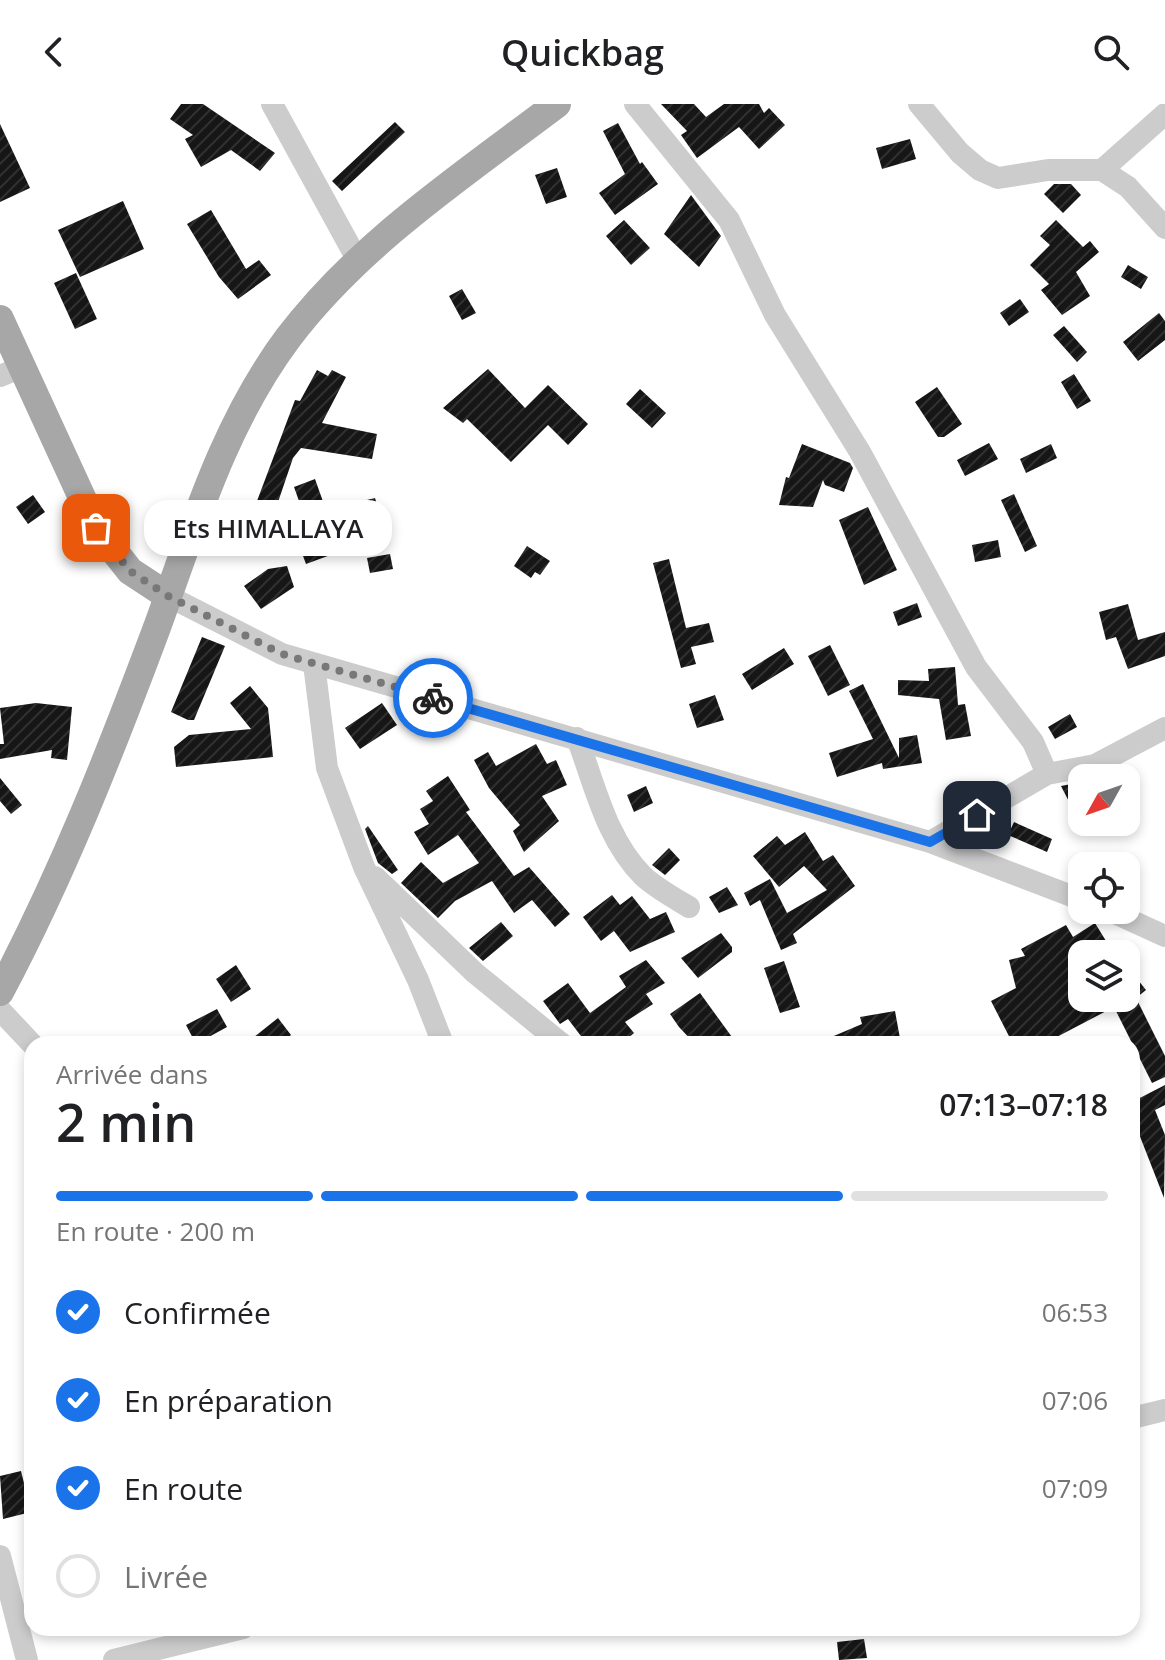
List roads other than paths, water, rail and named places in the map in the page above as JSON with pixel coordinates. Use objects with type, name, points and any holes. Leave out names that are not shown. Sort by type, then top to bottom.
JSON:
[{"type":"main road","points":[[0,992],[63,863],[111,750],[212,475],[250,395],[288,338],[358,261],[542,109]]},
{"type":"main road","points":[[0,319],[11,371],[104,540],[130,571],[168,596]]},
{"type":"street","points":[[272,104],[358,261]]},
{"type":"street","points":[[635,104],[729,220],[775,315],[860,452],[976,667],[1033,742],[1047,774]]},
{"type":"street","points":[[919,104],[960,153],[980,170],[998,178],[1048,170],[1102,170],[1128,187],[1165,228]]},
{"type":"street","points":[[1102,170],[1165,114]]},
{"type":"street","points":[[168,596],[282,654],[930,842],[1068,895]]},
{"type":"street","points":[[314,664],[327,768],[364,867],[418,980],[440,1036]]},
{"type":"street","points":[[930,842],[1047,774],[1095,765],[1165,728]]},
{"type":"street","points":[[577,738],[601,811],[618,841],[643,876],[689,907]]},
{"type":"street","points":[[364,867],[475,973],[552,1036]]},
{"type":"street","points":[[1139,924],[1165,936]]},
{"type":"street","points":[[0,1010],[24,1036]]},
{"type":"street","points":[[1140,1416],[1165,1410]]},
{"type":"street","points":[[0,1556],[27,1660]]},
{"type":"street","points":[[114,1660],[211,1636]]},
{"type":"place","name":"Ets HIMALLAYA","points":[[96,528]]}]
